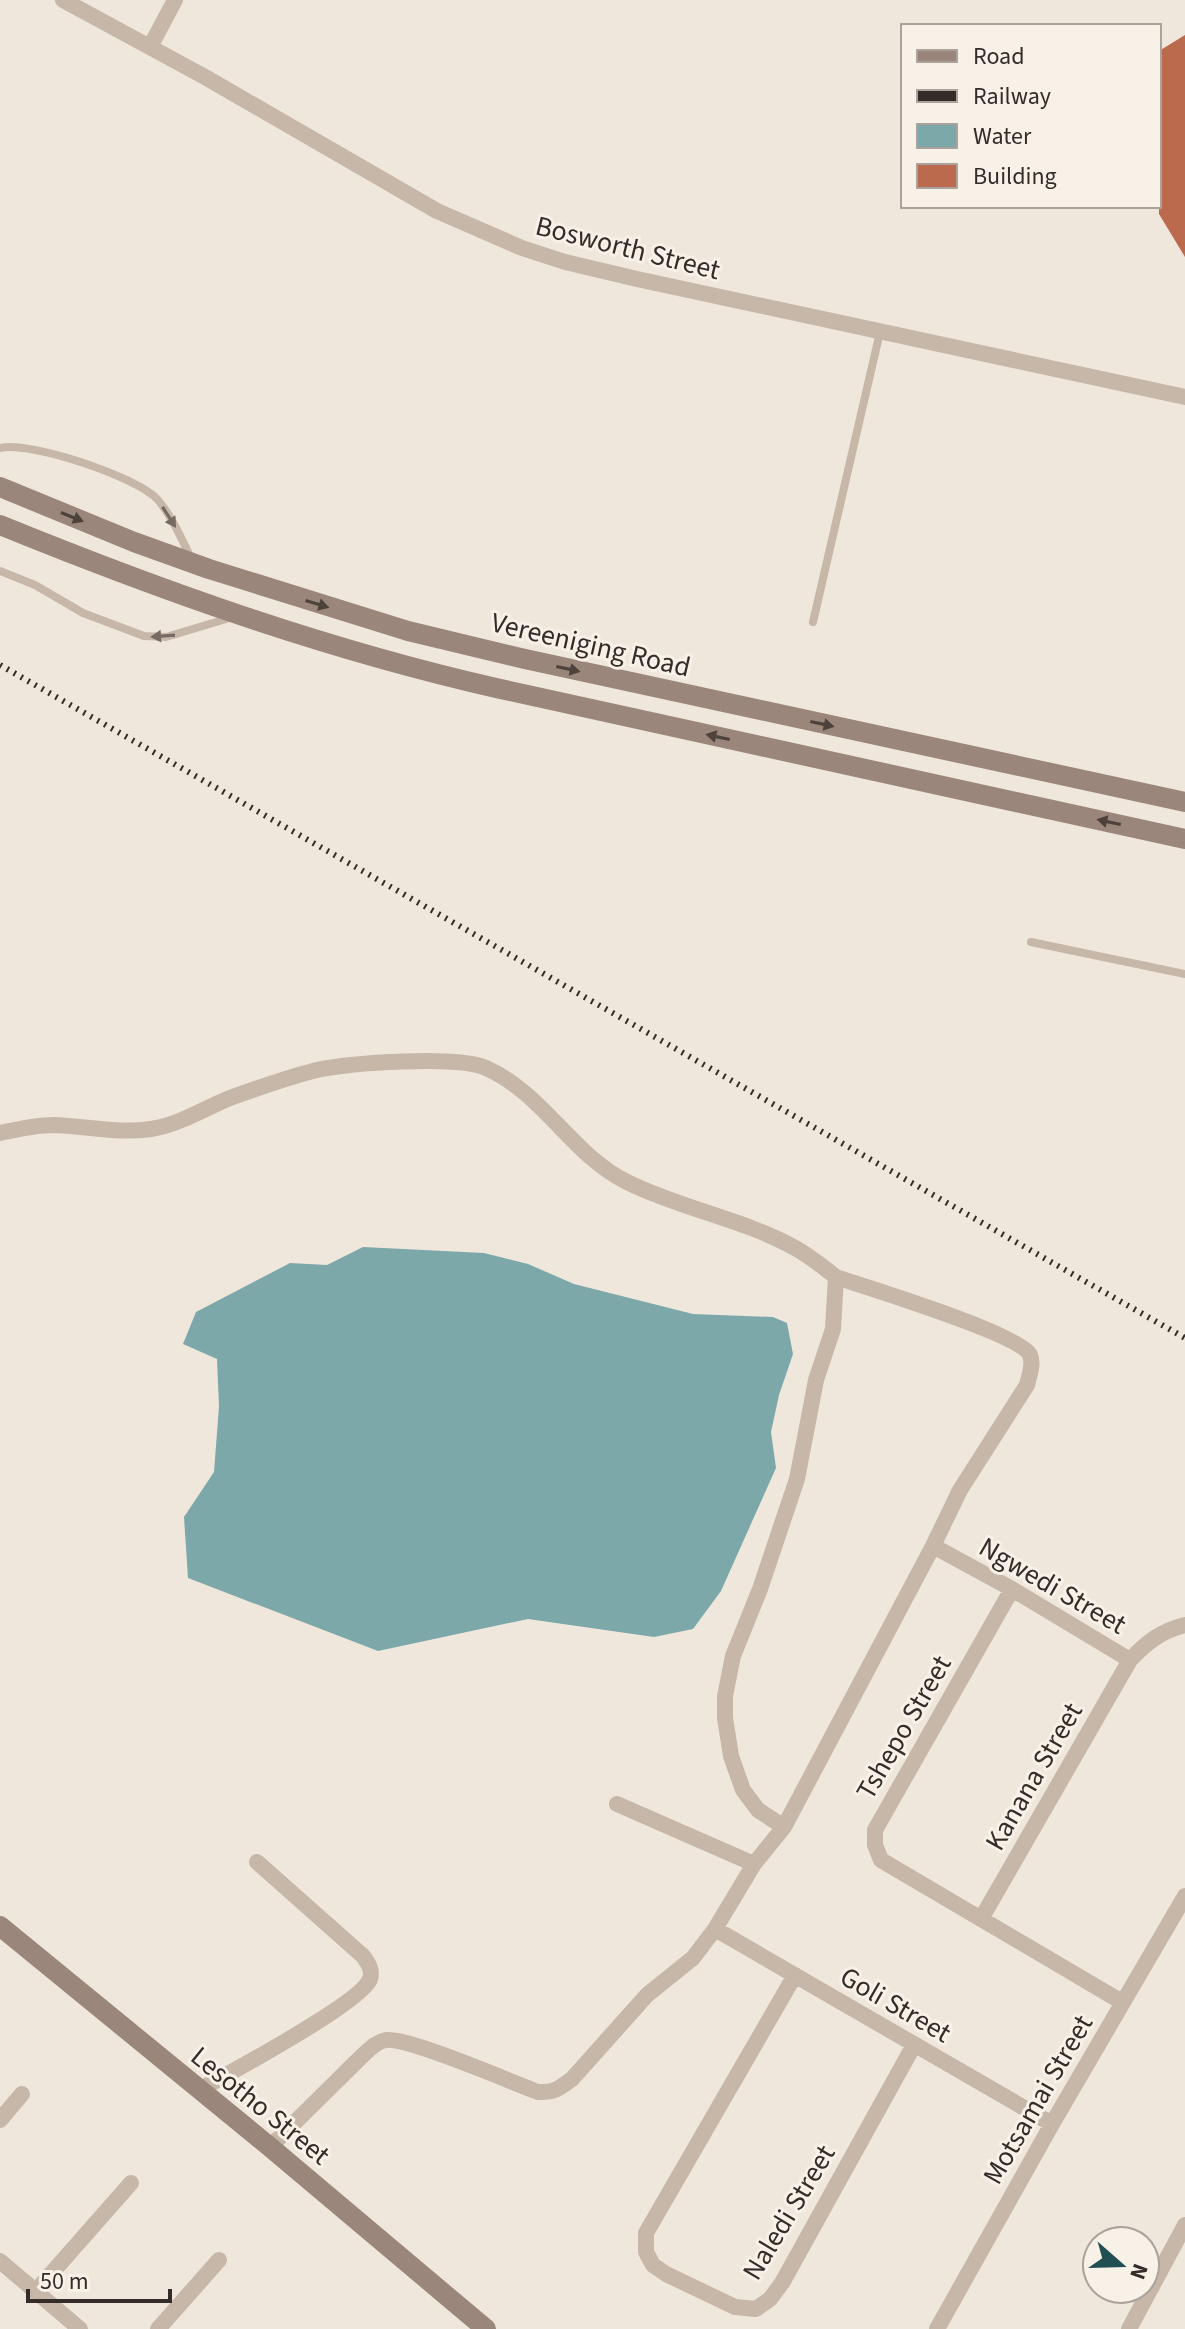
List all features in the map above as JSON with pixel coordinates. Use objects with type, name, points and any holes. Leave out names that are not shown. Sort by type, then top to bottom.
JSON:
[{"type":"main road","name":"Vereeniging Road","points":[[0,487],[134,542],[382,623],[510,656],[1185,802]]},
{"type":"main road","points":[[0,525],[112,571],[281,631],[441,676],[1185,839]]},
{"type":"main road","name":"Lesotho Street","points":[[0,1926],[486,2329]]},
{"type":"street","name":"Bosworth Street","points":[[63,0],[437,211],[522,248],[565,262],[1185,397]]},
{"type":"street","points":[[150,47],[175,0]]},
{"type":"street","points":[[0,1133],[39,1126],[152,1129],[230,1098],[319,1070],[395,1063],[477,1064],[504,1077],[532,1098],[601,1165],[623,1180],[780,1240],[812,1258],[836,1277],[969,1322],[1024,1349],[1031,1357],[1027,1385],[976,1461],[784,1827],[754,1864],[715,1929],[693,1958],[647,1995],[572,2079],[558,2090],[538,2092],[408,2043],[384,2041],[375,2044],[361,2057],[270,2147]]},
{"type":"street","points":[[784,1827],[758,1810],[743,1790],[731,1756],[725,1696],[733,1656],[760,1589],[797,1479],[816,1380],[833,1329],[836,1277]]},
{"type":"street","name":"Ngwedi Street","points":[[933,1546],[1130,1660],[1149,1640],[1164,1631],[1185,1625]]},
{"type":"street","name":"Tshepo Street","points":[[1012,1589],[875,1830],[875,1845],[881,1860],[1122,2002]]},
{"type":"street","name":"Kanana Street","points":[[981,1919],[1130,1660]]},
{"type":"street","points":[[617,1804],[754,1864]]},
{"type":"street","points":[[199,2090],[315,2023],[354,1997],[371,1978],[371,1970],[363,1956],[257,1862]]},
{"type":"street","name":"Motsamai Street","points":[[937,2329],[1185,1896]]},
{"type":"street","name":"Goli Street","points":[[715,1929],[1052,2124]]},
{"type":"street","name":"Naledi Street","points":[[795,1975],[646,2233],[646,2252],[653,2265],[666,2274],[735,2307],[756,2309],[770,2299],[782,2283],[914,2045]]},
{"type":"street","points":[[0,2120],[22,2094]]},
{"type":"street","points":[[35,2292],[131,2183]]},
{"type":"street","points":[[1129,2329],[1185,2225]]},
{"type":"street","points":[[158,2329],[219,2260]]},
{"type":"street","points":[[0,2261],[80,2329]]},
{"type":"lane","points":[[813,622],[881,331]]},
{"type":"lane","points":[[0,448],[21,446],[39,449],[141,488],[156,498],[173,520],[193,563]]},
{"type":"lane","points":[[0,571],[35,585],[83,613],[144,636],[166,637],[237,615]]},
{"type":"lane","points":[[1031,942],[1185,974]]},
{"type":"water","points":[[363,1247],[484,1253],[528,1264],[574,1284],[693,1314],[773,1317],[787,1323],[793,1354],[771,1432],[776,1468],[721,1591],[693,1629],[654,1637],[528,1619],[378,1651],[188,1578],[184,1517],[214,1472],[219,1406],[217,1359],[183,1344],[196,1312],[290,1263],[327,1265]]},
{"type":"building","points":[[1185,35],[1185,257],[1159,214],[1161,50]]},
{"type":"railway","points":[[0,665],[1185,1338]]}]
